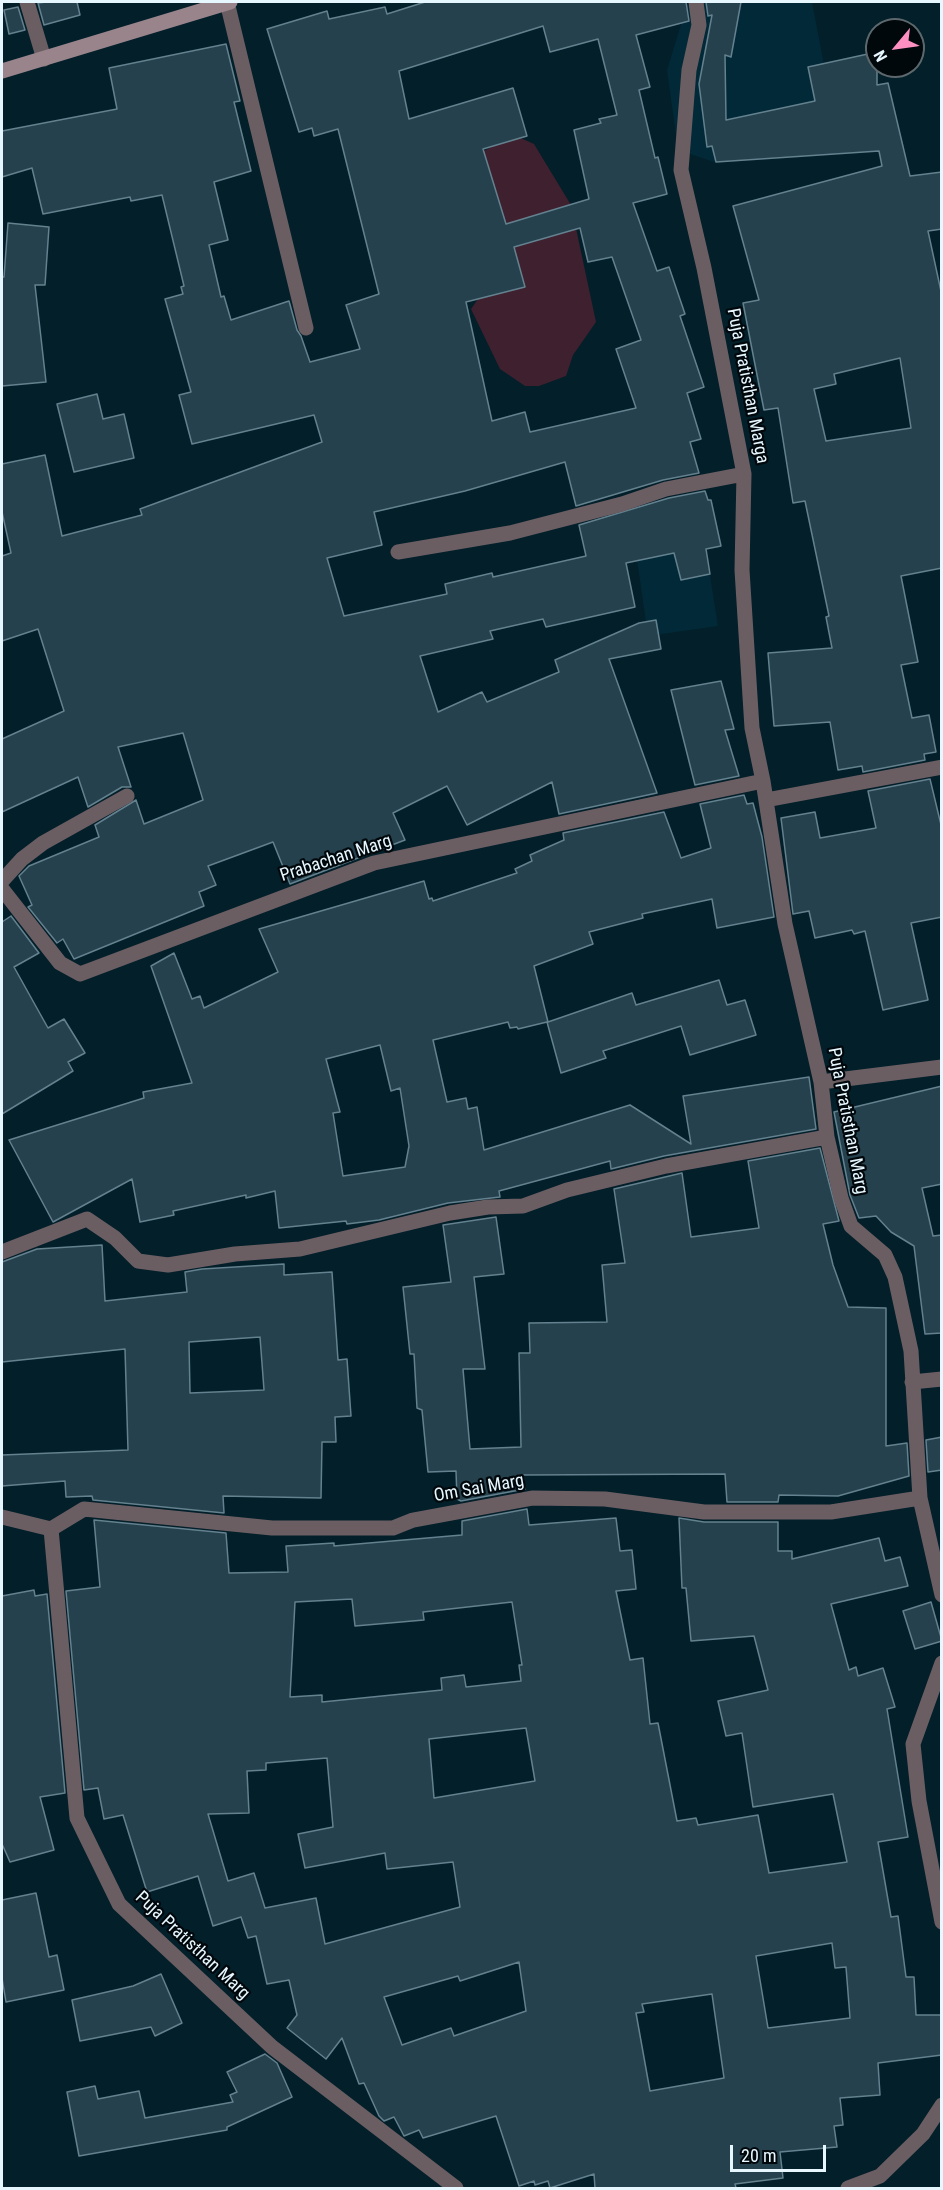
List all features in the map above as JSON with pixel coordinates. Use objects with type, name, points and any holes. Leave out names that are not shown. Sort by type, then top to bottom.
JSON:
[{"type":"main road","points":[[2,71],[229,2]]},
{"type":"street","points":[[27,2],[44,59]]},
{"type":"street","points":[[229,2],[306,328]]},
{"type":"street","name":"Puja Pratisthan Marga","points":[[696,2],[699,25],[689,70],[681,170],[744,474],[742,570],[749,696],[752,728],[763,781]]},
{"type":"street","points":[[398,552],[510,533],[622,504],[666,489],[744,474]]},
{"type":"street","points":[[766,800],[942,767]]},
{"type":"street","name":"Puja Pratisthan Marg","points":[[763,781],[785,924],[820,1082],[827,1137],[841,1198],[851,1226],[885,1255],[894,1277],[911,1352],[920,1498],[942,1595]]},
{"type":"street","name":"Prabachan Marg","points":[[2,889],[60,963],[80,974],[374,863],[763,781]]},
{"type":"street","points":[[2,881],[22,859],[43,843],[128,796]]},
{"type":"street","points":[[820,1082],[942,1067]]},
{"type":"street","points":[[2,1252],[87,1219],[116,1238],[138,1261],[168,1265],[235,1254],[300,1249],[450,1213],[488,1207],[524,1206],[567,1190],[656,1168],[827,1137]]},
{"type":"street","points":[[912,1382],[942,1379]]},
{"type":"street","name":"Om Sai Marg","points":[[51,1529],[84,1509],[272,1528],[393,1528],[413,1520],[532,1498],[605,1498],[704,1512],[831,1512],[920,1498]]},
{"type":"street","points":[[2,1517],[51,1529]]},
{"type":"street","name":"Puja Pratisthan Marg","points":[[51,1529],[77,1818],[119,1904],[272,2047],[456,2188]]},
{"type":"street","points":[[942,1663],[912,1744],[919,1801],[942,1922]]},
{"type":"street","points":[[848,2188],[880,2176],[923,2134],[942,2105]]},
{"type":"shaded area","points":[[703,2],[812,2],[838,138],[714,162],[678,150],[667,70],[687,5]]},
{"type":"shaded area","points":[[514,135],[534,144],[571,205],[596,322],[573,355],[566,376],[539,386],[525,386],[500,369],[471,309],[501,266],[469,159]]},
{"type":"shaded area","points":[[705,543],[718,626],[648,636],[636,553]]},
{"type":"building","points":[[77,2],[80,15],[44,25],[38,3]]},
{"type":"building","points":[[425,2],[686,2],[689,21],[636,35],[650,87],[639,90],[655,158],[658,157],[667,194],[633,203],[657,271],[669,267],[685,314],[680,316],[704,387],[687,393],[701,439],[690,442],[699,473],[663,480],[576,506],[565,462],[465,491],[374,512],[382,545],[327,558],[344,616],[447,594],[445,584],[492,573],[493,577],[586,556],[579,525],[669,498],[705,491],[708,500],[711,500],[721,546],[706,549],[710,574],[681,580],[674,553],[626,563],[635,607],[546,627],[543,619],[490,631],[493,639],[420,656],[438,712],[482,692],[487,702],[559,672],[555,660],[639,623],[656,620],[661,649],[609,659],[657,793],[559,814],[552,782],[467,825],[447,786],[393,813],[405,840],[290,884],[273,842],[208,866],[216,885],[199,892],[204,906],[74,959],[63,939],[57,943],[28,907],[32,905],[19,876],[29,866],[99,837],[95,825],[136,800],[144,824],[203,800],[183,733],[118,747],[131,787],[122,787],[88,807],[78,777],[2,812],[2,739],[64,711],[38,629],[2,641],[2,556],[11,553],[2,512],[2,464],[45,455],[62,536],[142,515],[140,509],[322,442],[314,415],[192,444],[179,395],[191,392],[165,299],[183,294],[181,287],[184,286],[162,195],[131,201],[130,197],[43,214],[32,168],[2,177],[2,131],[117,109],[109,68],[226,44],[240,101],[234,102],[251,171],[214,182],[228,240],[209,245],[221,297],[224,296],[231,320],[289,301],[297,330],[310,362],[360,349],[346,305],[379,294],[338,129],[314,136],[312,128],[299,132],[267,29],[327,11],[329,19],[385,7],[387,14]],"holes":[[[543,26],[550,52],[598,39],[617,115],[599,119],[601,123],[574,130],[589,199],[506,224],[483,149],[527,136],[513,88],[409,119],[399,71]],[[580,228],[588,262],[612,257],[641,340],[616,349],[636,408],[530,432],[525,412],[492,421],[466,302],[525,287],[514,247]]]},
{"type":"building","points":[[706,2],[741,2],[731,57],[725,55],[726,120],[815,101],[808,67],[865,55],[865,78],[877,78],[877,85],[888,83],[910,176],[942,172],[942,229],[928,231],[942,296],[942,568],[901,576],[918,662],[901,665],[912,718],[929,715],[936,752],[924,754],[925,760],[863,772],[862,766],[838,770],[830,722],[774,726],[768,653],[832,648],[826,617],[829,616],[805,501],[793,503],[778,408],[764,410],[743,303],[759,300],[733,206],[882,166],[879,151],[716,162],[712,146],[707,147],[699,84],[712,15],[708,16]],"holes":[[[900,358],[911,428],[826,441],[814,389],[836,384],[834,374]]]},
{"type":"building","points":[[18,7],[25,30],[9,34],[4,10]]},
{"type":"building","points":[[8,223],[49,227],[45,285],[35,285],[46,382],[2,386],[2,277],[4,277]]},
{"type":"building","points":[[97,394],[103,419],[124,414],[134,458],[74,472],[57,404]]},
{"type":"building","points":[[721,681],[734,729],[725,730],[739,776],[695,785],[671,690]]},
{"type":"building","points":[[930,779],[942,829],[942,917],[911,923],[928,1000],[883,1010],[865,931],[854,934],[852,930],[815,938],[809,911],[793,914],[781,818],[815,812],[820,838],[876,828],[868,791]]},
{"type":"building","points":[[744,795],[747,804],[753,803],[762,837],[774,917],[717,928],[712,899],[642,914],[643,918],[589,932],[593,944],[534,966],[548,1022],[632,993],[636,1005],[719,980],[727,1005],[745,1000],[756,1035],[690,1055],[681,1026],[603,1051],[606,1058],[561,1073],[547,1022],[518,1029],[517,1027],[510,1028],[508,1022],[433,1040],[447,1102],[466,1098],[468,1109],[477,1107],[484,1150],[630,1105],[691,1144],[683,1096],[809,1077],[816,1129],[664,1156],[611,1169],[610,1161],[499,1191],[500,1197],[448,1203],[379,1220],[347,1224],[346,1221],[279,1228],[275,1191],[173,1211],[174,1215],[140,1222],[132,1179],[53,1222],[9,1140],[144,1098],[143,1092],[192,1083],[151,966],[174,953],[192,999],[200,996],[204,1008],[278,972],[259,929],[424,881],[429,899],[432,898],[433,901],[517,873],[515,869],[532,861],[530,855],[564,840],[563,833],[664,812],[681,858],[711,848],[700,804]],"holes":[[[380,1045],[391,1091],[400,1088],[409,1146],[405,1167],[343,1176],[333,1113],[340,1112],[326,1059]]]},
{"type":"building","points":[[11,916],[39,953],[14,967],[48,1028],[64,1019],[85,1053],[68,1062],[73,1071],[2,1114],[2,922]]},
{"type":"building","points":[[942,1086],[942,1184],[922,1188],[933,1236],[942,1235],[942,1333],[925,1334],[914,1246],[891,1232],[876,1216],[859,1218],[850,1195],[834,1112]]},
{"type":"building","points":[[820,1148],[839,1221],[823,1224],[833,1265],[848,1307],[886,1308],[886,1446],[907,1443],[909,1476],[838,1496],[779,1495],[778,1502],[727,1502],[725,1474],[523,1475],[525,1489],[461,1501],[457,1499],[456,1471],[428,1472],[422,1410],[417,1408],[414,1354],[410,1354],[403,1287],[451,1282],[443,1225],[496,1217],[504,1274],[474,1277],[485,1369],[463,1369],[470,1449],[521,1447],[519,1353],[530,1353],[529,1323],[607,1322],[602,1265],[625,1263],[614,1189],[682,1173],[691,1237],[759,1228],[748,1161]]},
{"type":"building","points":[[102,1245],[105,1301],[187,1292],[185,1272],[202,1269],[284,1264],[284,1275],[332,1272],[338,1360],[347,1359],[351,1416],[335,1417],[336,1442],[322,1442],[321,1498],[223,1496],[224,1513],[93,1500],[92,1496],[66,1497],[65,1481],[2,1486],[2,1455],[128,1450],[125,1349],[2,1362],[2,1262],[37,1249]],"holes":[[[260,1337],[264,1390],[190,1393],[189,1342]]]},
{"type":"building","points":[[942,1437],[942,1470],[928,1472],[926,1440]]},
{"type":"building","points":[[527,1509],[529,1525],[616,1518],[620,1551],[632,1550],[636,1589],[616,1591],[630,1660],[643,1658],[650,1724],[658,1723],[677,1821],[696,1818],[698,1825],[758,1815],[769,1873],[847,1862],[833,1794],[753,1807],[742,1733],[726,1736],[718,1701],[768,1690],[754,1636],[691,1641],[686,1588],[682,1588],[679,1518],[704,1522],[778,1522],[778,1551],[792,1551],[792,1559],[879,1538],[885,1561],[900,1557],[908,1586],[831,1604],[849,1670],[856,1667],[858,1676],[883,1668],[895,1707],[887,1709],[908,1837],[878,1842],[891,1917],[898,1916],[906,1977],[914,1977],[916,2015],[942,2015],[942,2055],[878,2063],[880,2095],[840,2098],[843,2125],[834,2126],[837,2147],[780,2152],[783,2178],[735,2184],[736,2188],[595,2188],[594,2174],[550,2188],[548,2181],[535,2185],[534,2181],[519,2186],[496,2116],[423,2138],[419,2130],[404,2136],[394,2117],[384,2121],[379,2116],[364,2083],[359,2084],[342,2038],[326,2059],[287,2028],[297,2015],[289,1980],[267,1984],[256,1936],[248,1938],[241,1917],[213,1926],[198,1876],[147,1892],[123,1815],[104,1819],[98,1788],[84,1790],[66,1591],[100,1587],[94,1520],[226,1533],[229,1573],[288,1572],[286,1546],[334,1543],[334,1546],[462,1535],[462,1521]],"holes":[[[352,1599],[355,1626],[424,1620],[423,1612],[512,1602],[522,1665],[519,1665],[521,1681],[466,1687],[464,1675],[441,1678],[442,1690],[322,1702],[322,1695],[290,1697],[295,1602]],[[526,1728],[535,1781],[434,1798],[429,1739]],[[327,1758],[333,1827],[298,1834],[305,1868],[385,1853],[387,1869],[453,1862],[460,1907],[325,1944],[316,1898],[265,1908],[254,1873],[228,1881],[208,1814],[249,1813],[247,1771],[266,1770],[266,1763]],[[832,1943],[835,1968],[846,1967],[850,2018],[768,2028],[756,1956]],[[519,1962],[526,2011],[454,2036],[451,2028],[402,2045],[384,1997],[458,1976],[460,1981]],[[712,1994],[724,2078],[650,2091],[636,2013],[644,2012],[642,2004]]]},
{"type":"building","points":[[34,1590],[35,1596],[47,1594],[65,1793],[40,1797],[54,1850],[10,1862],[2,1844],[2,1596]]},
{"type":"building","points":[[931,1602],[942,1641],[915,1649],[903,1611]]},
{"type":"building","points":[[36,1893],[49,1957],[57,1955],[64,1990],[6,2002],[2,1978],[2,1900]]},
{"type":"building","points":[[161,1974],[182,2023],[155,2036],[151,2027],[80,2041],[72,2000],[133,1986]]},
{"type":"building","points":[[265,2054],[277,2063],[292,2097],[227,2127],[227,2130],[79,2156],[67,2092],[95,2086],[98,2099],[139,2091],[145,2118],[233,2102],[230,2095],[237,2092],[227,2072]]}]
